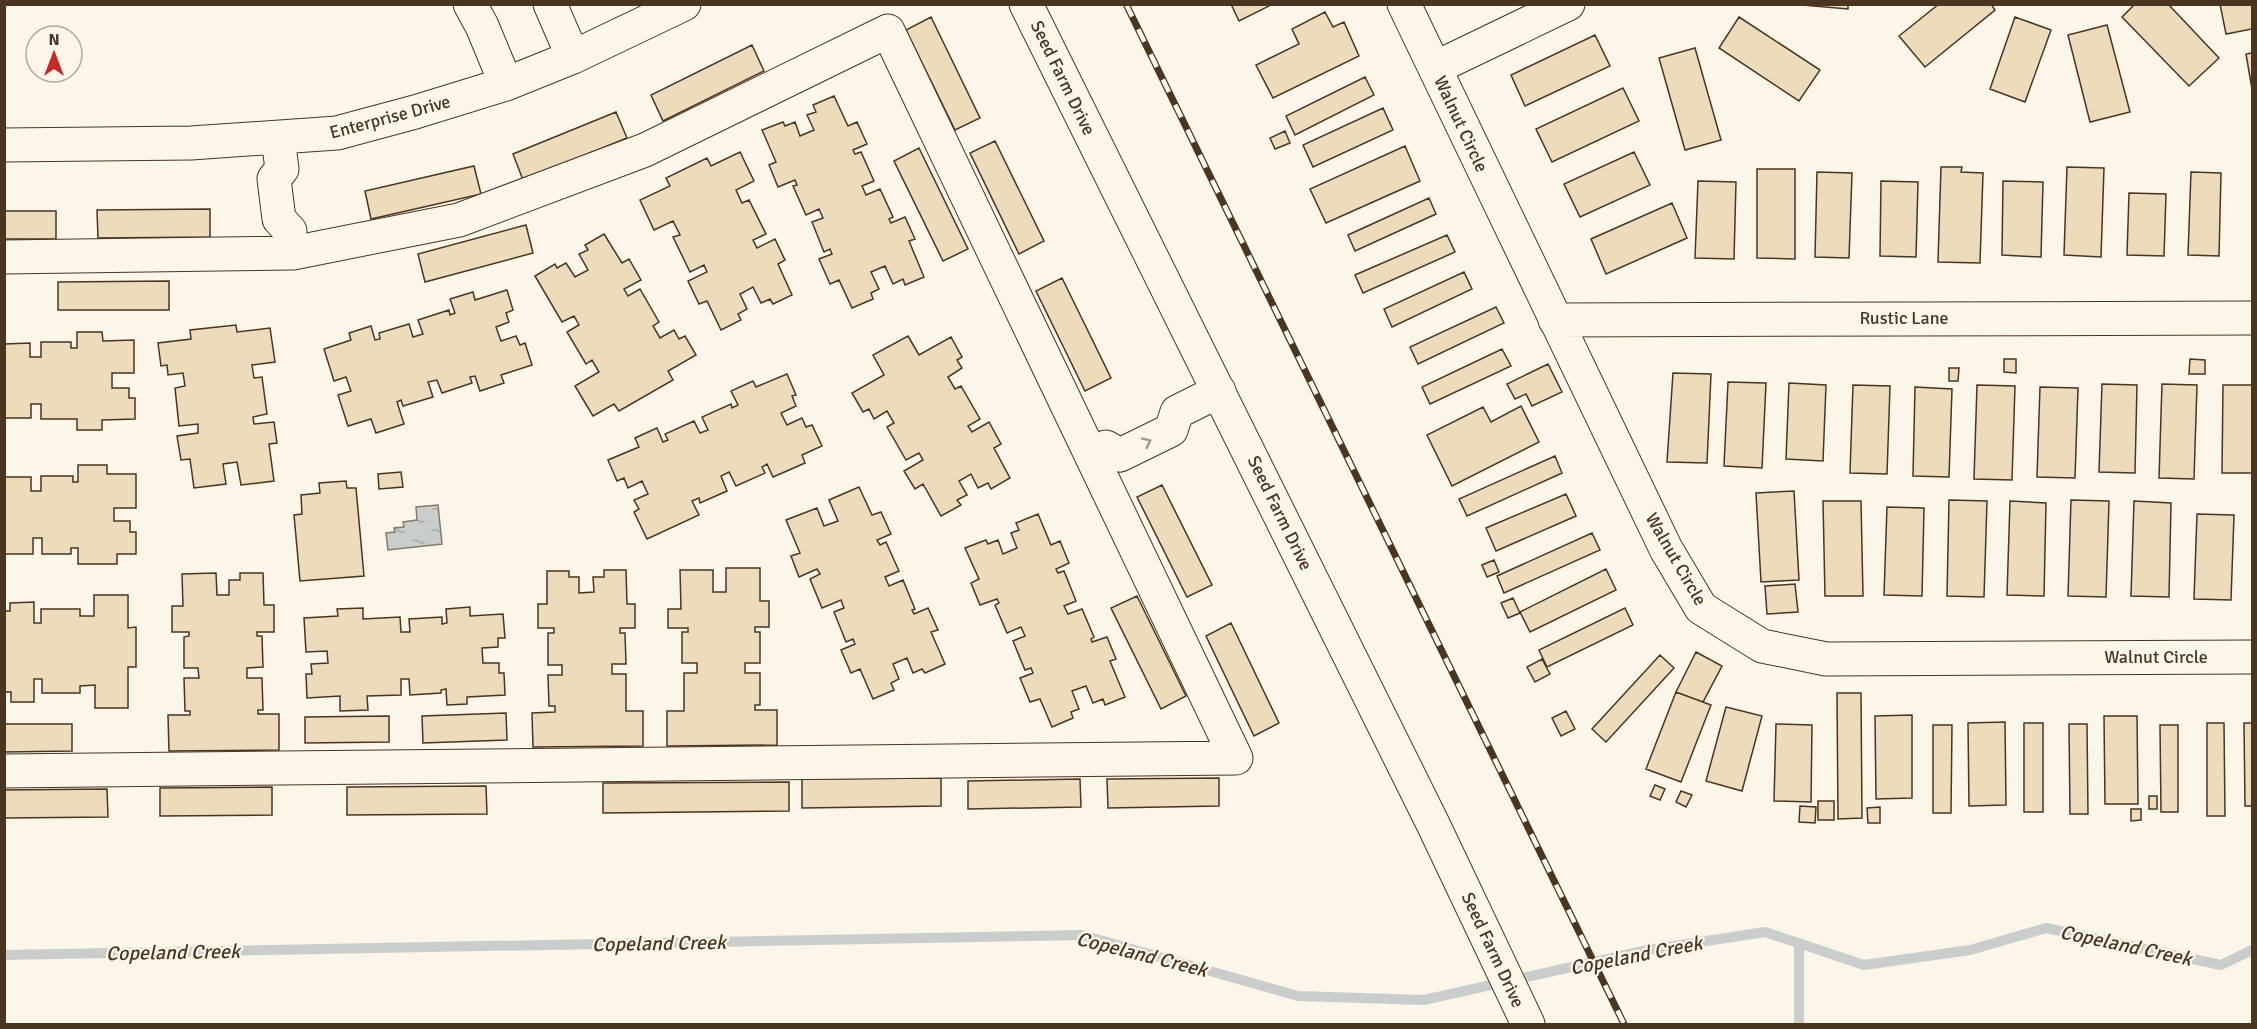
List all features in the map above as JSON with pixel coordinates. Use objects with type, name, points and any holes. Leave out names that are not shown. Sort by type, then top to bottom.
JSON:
[{"type":"street","points":[[470,4],[482,26],[506,84]]},
{"type":"street","points":[[550,4],[573,57]]},
{"type":"street","name":"Enterprise Drive","points":[[4,145],[191,143],[280,153],[337,133],[506,84],[573,57],[684,4]]},
{"type":"street","name":"Seed Farm Drive","points":[[1026,4],[1219,391],[1528,1024]]},
{"type":"street","name":"Walnut Circle","points":[[1404,4],[1666,549],[1701,608],[1762,646],[1826,659],[2253,657]]},
{"type":"street","points":[[1435,68],[1568,4]]},
{"type":"street","points":[[4,256],[292,242],[459,220],[645,150],[888,31],[1098,451],[1236,758],[4,771]]},
{"type":"street","points":[[280,153],[293,176],[299,217],[292,242]]},
{"type":"street","name":"Rustic Lane","points":[[1555,320],[2253,318]]},
{"type":"street","points":[[1098,451],[1120,455],[1171,430],[1177,412],[1219,391]]},
{"type":"water","points":[[438,505],[442,544],[388,550],[386,533],[395,532],[394,528],[404,527],[403,522],[417,520],[416,507]]},
{"type":"building","points":[[1231,4],[1273,4],[1239,21]]},
{"type":"building","points":[[1790,4],[1848,4],[1848,9]]},
{"type":"building","points":[[1939,4],[1991,4],[1995,10],[1925,67],[1899,36]]},
{"type":"building","points":[[2135,4],[2168,4],[2219,58],[2189,86],[2122,17]]},
{"type":"building","points":[[2220,4],[2252,4],[2252,29],[2226,34]]},
{"type":"building","points":[[1325,12],[1333,27],[1344,22],[1359,56],[1273,98],[1256,65],[1299,44],[1292,29]]},
{"type":"building","points":[[931,17],[980,118],[955,130],[906,30]]},
{"type":"building","points":[[1739,17],[1820,70],[1799,101],[1719,48]]},
{"type":"building","points":[[2015,17],[2051,30],[2025,102],[1990,89]]},
{"type":"building","points":[[2107,25],[2130,112],[2090,122],[2068,35]]},
{"type":"building","points":[[1595,35],[1610,66],[1525,106],[1511,75]]},
{"type":"building","points":[[752,45],[764,71],[663,121],[651,95]]},
{"type":"building","points":[[1695,48],[1721,140],[1685,150],[1659,58]]},
{"type":"building","points":[[2252,53],[2252,89],[2246,54]]},
{"type":"building","points":[[1365,77],[1374,95],[1295,135],[1286,116]]},
{"type":"building","points":[[1623,88],[1639,121],[1552,162],[1536,129]]},
{"type":"building","points":[[834,96],[848,126],[857,122],[867,144],[853,150],[855,154],[861,152],[874,181],[862,186],[866,195],[880,189],[893,217],[889,219],[891,223],[905,217],[915,239],[909,241],[924,277],[905,285],[903,279],[893,284],[885,266],[871,272],[879,289],[871,293],[873,299],[852,308],[839,280],[830,284],[819,259],[832,254],[830,249],[824,252],[812,222],[823,218],[819,209],[806,215],[793,186],[797,185],[795,180],[778,187],[769,165],[776,162],[762,130],[783,122],[785,126],[795,122],[800,136],[814,130],[807,115],[816,112],[813,105]]},
{"type":"building","points":[[1383,108],[1393,130],[1313,167],[1303,145]]},
{"type":"building","points":[[616,112],[627,138],[523,180],[513,154]]},
{"type":"building","points":[[1285,131],[1290,143],[1275,149],[1270,138]]},
{"type":"building","points":[[995,141],[1044,241],[1019,254],[970,153]]},
{"type":"building","points":[[1405,146],[1420,181],[1326,223],[1310,189]]},
{"type":"building","points":[[919,148],[968,249],[943,261],[894,161]]},
{"type":"building","points":[[740,152],[754,181],[736,190],[742,203],[749,200],[766,234],[753,240],[757,248],[775,239],[785,260],[778,264],[792,295],[773,304],[770,299],[761,303],[753,287],[740,294],[747,309],[738,314],[741,320],[721,330],[707,301],[699,304],[688,281],[707,272],[704,265],[690,272],[673,237],[680,235],[673,221],[654,230],[640,200],[670,186],[666,178],[707,158],[711,166]]},
{"type":"building","points":[[1634,152],[1650,185],[1580,217],[1564,184]]},
{"type":"building","points":[[474,166],[481,194],[371,219],[365,191]]},
{"type":"building","points":[[1941,167],[1962,167],[1961,172],[1983,173],[1980,263],[1938,262]]},
{"type":"building","points":[[2067,167],[2104,168],[2101,257],[2064,255]]},
{"type":"building","points":[[1757,169],[1795,169],[1795,259],[1757,258]]},
{"type":"building","points":[[1817,172],[1852,173],[1849,258],[1815,257]]},
{"type":"building","points":[[2191,172],[2221,173],[2219,256],[2188,255]]},
{"type":"building","points":[[1698,181],[1736,182],[1734,259],[1695,258]]},
{"type":"building","points":[[1881,181],[1918,182],[1916,257],[1880,256]]},
{"type":"building","points":[[2003,181],[2043,182],[2041,257],[2002,255]]},
{"type":"building","points":[[2129,193],[2166,194],[2164,256],[2127,255]]},
{"type":"building","points":[[1429,198],[1436,214],[1355,251],[1348,235]]},
{"type":"building","points":[[1672,203],[1687,238],[1606,274],[1591,239]]},
{"type":"building","points":[[210,209],[210,237],[98,238],[97,210]]},
{"type":"building","points":[[4,211],[56,211],[56,239],[4,239]]},
{"type":"building","points":[[526,225],[533,253],[425,282],[418,254]]},
{"type":"building","points":[[604,234],[622,263],[629,259],[641,280],[624,289],[628,296],[640,289],[659,322],[653,326],[660,338],[674,330],[679,339],[685,336],[696,355],[668,371],[673,380],[619,411],[614,404],[593,416],[575,386],[599,372],[592,360],[586,364],[567,332],[579,325],[574,316],[562,322],[535,276],[555,264],[557,268],[566,263],[575,277],[588,270],[579,254],[588,250],[585,245]]},
{"type":"building","points":[[1447,235],[1455,252],[1363,293],[1355,275]]},
{"type":"building","points":[[1464,272],[1472,289],[1392,327],[1384,309]]},
{"type":"building","points":[[1062,278],[1111,378],[1085,391],[1036,291]]},
{"type":"building","points":[[169,281],[169,310],[58,310],[58,282]]},
{"type":"building","points":[[507,290],[513,310],[506,313],[509,322],[496,327],[501,341],[516,336],[520,345],[525,343],[532,365],[501,375],[504,383],[480,391],[475,376],[470,377],[472,383],[442,393],[437,380],[428,382],[433,397],[403,406],[401,400],[397,402],[404,424],[376,433],[371,419],[348,426],[338,395],[351,391],[346,377],[334,381],[324,349],[351,340],[349,333],[371,326],[375,340],[380,339],[379,333],[409,324],[413,337],[423,334],[418,320],[449,310],[450,315],[455,313],[450,299],[473,292],[475,300]]},
{"type":"building","points":[[1496,307],[1504,323],[1418,364],[1410,347]]},
{"type":"building","points":[[236,325],[237,332],[270,328],[275,362],[252,365],[254,378],[262,377],[267,414],[253,417],[254,424],[274,422],[277,443],[269,444],[274,481],[241,485],[237,462],[223,464],[226,484],[194,488],[190,459],[181,460],[177,436],[198,433],[198,424],[179,426],[175,388],[185,386],[183,373],[168,375],[167,365],[161,366],[158,343],[191,339],[190,330]]},
{"type":"building","points":[[77,332],[102,332],[103,341],[134,340],[134,373],[112,373],[112,388],[129,388],[129,398],[135,398],[135,419],[102,420],[102,430],[77,430],[77,419],[41,419],[41,404],[31,404],[31,418],[4,418],[4,344],[30,343],[30,357],[41,357],[41,342],[71,342],[71,348],[77,348]]},
{"type":"building","points":[[908,336],[919,355],[951,337],[962,357],[957,360],[962,368],[948,377],[955,389],[961,386],[980,419],[968,426],[972,432],[989,422],[1001,444],[994,448],[1010,478],[991,489],[988,483],[978,488],[971,474],[959,481],[967,495],[957,500],[961,505],[941,516],[923,484],[915,489],[904,471],[923,460],[919,453],[906,460],[887,427],[894,423],[887,411],[874,419],[869,409],[863,412],[852,393],[884,375],[873,355]]},
{"type":"building","points":[[1502,349],[1511,366],[1430,404],[1422,387]]},
{"type":"building","points":[[2004,359],[2016,359],[2016,373],[2004,372]]},
{"type":"building","points":[[2190,359],[2205,360],[2205,374],[2189,374]]},
{"type":"building","points":[[1548,364],[1562,392],[1532,406],[1526,394],[1515,399],[1507,384]]},
{"type":"building","points":[[1949,368],[1959,368],[1958,381],[1949,381]]},
{"type":"building","points":[[1673,373],[1711,374],[1707,463],[1667,462]]},
{"type":"building","points":[[787,374],[796,395],[792,396],[796,406],[781,413],[787,425],[802,418],[806,427],[812,425],[822,446],[802,455],[805,463],[773,477],[767,464],[762,467],[765,473],[736,486],[729,472],[721,476],[727,491],[700,503],[699,498],[692,501],[699,515],[647,539],[634,512],[639,509],[634,500],[648,494],[642,481],[628,488],[624,478],[617,481],[608,460],[639,447],[635,438],[657,428],[663,442],[668,440],[665,434],[694,421],[700,433],[708,430],[702,417],[731,404],[732,408],[738,405],[731,391],[753,381],[756,387]]},
{"type":"building","points":[[1728,382],[1766,383],[1762,468],[1724,466]]},
{"type":"building","points":[[1789,383],[1826,385],[1823,461],[1786,459]]},
{"type":"building","points":[[2102,384],[2137,385],[2135,473],[2099,472]]},
{"type":"building","points":[[2162,384],[2197,385],[2194,479],[2159,478]]},
{"type":"building","points":[[1853,385],[1890,386],[1887,474],[1850,473]]},
{"type":"building","points":[[1977,385],[2015,386],[2012,480],[1974,479]]},
{"type":"building","points":[[2223,385],[2252,385],[2252,473],[2222,473]]},
{"type":"building","points":[[1915,387],[1952,389],[1949,477],[1913,476]]},
{"type":"building","points":[[2040,387],[2078,388],[2075,478],[2037,477]]},
{"type":"building","points":[[1521,406],[1539,442],[1452,486],[1427,435],[1483,407],[1491,422]]},
{"type":"building","points":[[1555,456],[1562,473],[1467,516],[1459,499]]},
{"type":"building","points":[[78,465],[107,465],[107,474],[136,474],[136,508],[114,508],[114,521],[130,521],[130,532],[136,532],[136,554],[117,554],[117,564],[78,564],[78,548],[71,548],[71,554],[42,554],[42,538],[33,538],[33,554],[4,554],[4,477],[31,477],[31,491],[41,491],[41,476],[73,476],[73,482],[78,482]]},
{"type":"building","points":[[401,472],[403,487],[379,489],[378,474]]},
{"type":"building","points":[[346,481],[347,488],[356,488],[364,576],[300,581],[294,515],[302,514],[301,495],[320,493],[319,483]]},
{"type":"building","points":[[1162,485],[1212,585],[1187,597],[1137,497]]},
{"type":"building","points":[[859,487],[872,515],[881,512],[891,534],[877,540],[880,545],[886,542],[899,571],[885,577],[889,586],[903,580],[915,609],[912,610],[914,614],[928,608],[938,630],[931,632],[945,664],[925,673],[922,669],[913,673],[907,658],[893,664],[899,679],[891,683],[894,690],[873,699],[860,669],[851,673],[841,650],[855,644],[853,639],[846,642],[834,612],[844,608],[841,600],[822,608],[810,579],[820,574],[817,569],[799,577],[791,556],[800,553],[786,520],[817,508],[824,526],[838,521],[829,500]]},
{"type":"building","points":[[1794,491],[1799,580],[1761,582],[1756,493]]},
{"type":"building","points":[[1566,494],[1576,516],[1496,551],[1486,528]]},
{"type":"building","points":[[1949,500],[1987,501],[1984,597],[1947,596]]},
{"type":"building","points":[[2071,500],[2109,501],[2106,597],[2068,596]]},
{"type":"building","points":[[1823,501],[1861,501],[1863,596],[1825,596]]},
{"type":"building","points":[[2010,501],[2046,503],[2044,596],[2007,595]]},
{"type":"building","points":[[2134,501],[2171,503],[2169,597],[2131,596]]},
{"type":"building","points":[[1887,507],[1924,508],[1922,596],[1884,595]]},
{"type":"building","points":[[1038,514],[1051,545],[1060,541],[1069,563],[1056,569],[1058,573],[1064,571],[1076,601],[1064,606],[1068,614],[1082,609],[1094,637],[1091,639],[1092,642],[1107,637],[1116,659],[1110,661],[1125,697],[1105,705],[1103,699],[1093,703],[1086,686],[1072,691],[1079,709],[1071,712],[1073,718],[1052,727],[1040,699],[1030,702],[1020,678],[1033,673],[1031,668],[1025,670],[1013,641],[1025,636],[1021,627],[1007,633],[995,605],[999,603],[997,599],[980,605],[971,583],[979,579],[965,548],[986,540],[988,544],[998,540],[1003,554],[1017,548],[1011,533],[1019,530],[1016,523]]},
{"type":"building","points":[[2197,514],[2234,515],[2231,600],[2194,599]]},
{"type":"building","points":[[1592,533],[1600,550],[1504,593],[1497,576]]},
{"type":"building","points":[[1494,560],[1499,572],[1487,577],[1482,565]]},
{"type":"building","points":[[726,568],[760,568],[760,601],[769,601],[769,627],[755,627],[755,632],[760,632],[760,663],[745,663],[745,673],[760,673],[760,705],[755,705],[755,710],[777,710],[777,745],[667,746],[667,711],[684,711],[684,673],[697,673],[697,663],[682,663],[682,632],[688,632],[688,628],[668,628],[668,609],[681,609],[680,570],[713,570],[713,592],[726,592]]},
{"type":"building","points":[[1606,569],[1616,590],[1530,632],[1520,612]]},
{"type":"building","points":[[604,570],[626,570],[627,604],[635,604],[635,628],[620,628],[620,633],[625,633],[626,664],[612,664],[612,674],[626,674],[626,711],[643,711],[643,746],[533,747],[532,713],[555,712],[555,706],[549,706],[548,675],[562,675],[562,665],[548,665],[548,633],[554,633],[554,628],[538,628],[538,604],[547,604],[547,571],[569,571],[569,577],[579,577],[579,593],[594,592],[593,577],[604,577]]},
{"type":"building","points":[[216,573],[217,595],[229,595],[229,580],[240,580],[240,573],[263,573],[264,605],[274,605],[274,632],[257,632],[257,636],[262,636],[263,667],[247,668],[247,678],[262,678],[263,710],[258,710],[258,714],[279,714],[279,750],[169,751],[168,715],[190,715],[190,711],[185,711],[184,678],[199,678],[198,668],[184,668],[184,637],[189,636],[189,632],[172,632],[172,606],[183,606],[182,574]]},
{"type":"building","points":[[1795,584],[1798,612],[1767,614],[1765,586]]},
{"type":"building","points":[[94,595],[128,595],[128,628],[136,627],[136,667],[128,667],[128,708],[95,708],[95,685],[80,686],[80,693],[42,693],[42,679],[34,679],[34,702],[11,702],[11,692],[4,692],[4,611],[10,611],[10,603],[34,602],[34,623],[41,623],[41,609],[80,609],[80,616],[94,616]]},
{"type":"building","points":[[1137,596],[1186,696],[1161,709],[1111,608]]},
{"type":"building","points":[[1513,598],[1520,613],[1508,618],[1501,603]]},
{"type":"building","points":[[470,607],[470,616],[503,614],[505,638],[498,638],[498,647],[482,648],[483,663],[499,663],[499,673],[504,673],[505,695],[467,697],[467,704],[447,705],[446,689],[441,690],[441,693],[410,695],[409,679],[401,679],[401,695],[367,696],[368,710],[340,711],[340,696],[307,698],[306,674],[312,674],[311,664],[328,663],[327,651],[306,652],[304,618],[338,616],[337,609],[363,608],[363,619],[400,617],[401,632],[410,632],[409,619],[442,617],[442,624],[447,623],[446,609]]},
{"type":"building","points":[[1625,608],[1633,625],[1547,667],[1539,650]]},
{"type":"building","points":[[1231,623],[1279,723],[1254,736],[1206,636]]},
{"type":"building","points":[[1696,652],[1722,666],[1703,702],[1676,692]]},
{"type":"building","points":[[1660,655],[1674,668],[1606,742],[1592,729]]},
{"type":"building","points":[[1542,659],[1550,674],[1535,682],[1527,667]]},
{"type":"building","points":[[1676,692],[1711,705],[1681,782],[1646,769]]},
{"type":"building","points":[[1837,693],[1861,693],[1862,818],[1838,819]]},
{"type":"building","points":[[1726,707],[1762,716],[1742,791],[1706,781]]},
{"type":"building","points":[[1566,711],[1575,729],[1561,736],[1552,718]]},
{"type":"building","points":[[506,713],[507,740],[423,743],[422,716]]},
{"type":"building","points":[[1912,715],[1912,798],[1876,799],[1875,716]]},
{"type":"building","points":[[389,716],[389,742],[305,743],[305,717]]},
{"type":"building","points":[[2104,716],[2137,716],[2138,804],[2105,804]]},
{"type":"building","points":[[2005,722],[2006,805],[1969,806],[1968,723]]},
{"type":"building","points":[[2024,723],[2043,723],[2043,812],[2024,812]]},
{"type":"building","points":[[2207,723],[2224,723],[2225,816],[2207,816]]},
{"type":"building","points":[[2244,723],[2252,723],[2252,806],[2245,806]]},
{"type":"building","points":[[4,724],[72,724],[72,751],[4,752]]},
{"type":"building","points":[[1776,724],[1812,725],[1811,802],[1774,801]]},
{"type":"building","points":[[2069,724],[2087,724],[2088,814],[2070,814]]},
{"type":"building","points":[[1933,725],[1952,725],[1951,813],[1933,813]]},
{"type":"building","points":[[2160,725],[2178,725],[2178,812],[2161,812]]},
{"type":"building","points":[[941,778],[941,806],[802,808],[802,779]]},
{"type":"building","points":[[1219,778],[1219,806],[1108,808],[1107,779]]},
{"type":"building","points":[[1080,779],[1081,807],[968,809],[968,781]]},
{"type":"building","points":[[789,782],[789,811],[603,813],[603,783]]},
{"type":"building","points":[[1655,785],[1665,789],[1660,800],[1650,796]]},
{"type":"building","points":[[486,786],[487,814],[347,815],[347,787]]},
{"type":"building","points":[[272,787],[272,815],[160,816],[160,788]]},
{"type":"building","points":[[107,789],[108,817],[4,818],[4,790]]},
{"type":"building","points":[[1681,791],[1692,795],[1686,807],[1676,802]]},
{"type":"building","points":[[2149,796],[2157,796],[2157,809],[2149,809]]},
{"type":"building","points":[[1818,801],[1834,801],[1834,820],[1818,820]]},
{"type":"building","points":[[1800,806],[1816,807],[1815,823],[1799,822]]},
{"type":"building","points":[[1880,807],[1880,823],[1868,823],[1867,808]]},
{"type":"building","points":[[2131,809],[2141,809],[2141,820],[2131,821]]},
{"type":"waterway","name":"Copeland Creek","points":[[4,955],[1082,935],[1298,996],[1424,1000],[1648,950],[1765,932],[1864,965],[1970,950],[2046,928],[2221,965],[2252,950]]},
{"type":"waterway","points":[[1799,943],[1799,1024]]},
{"type":"railway","points":[[1126,4],[1624,1024]]}]
